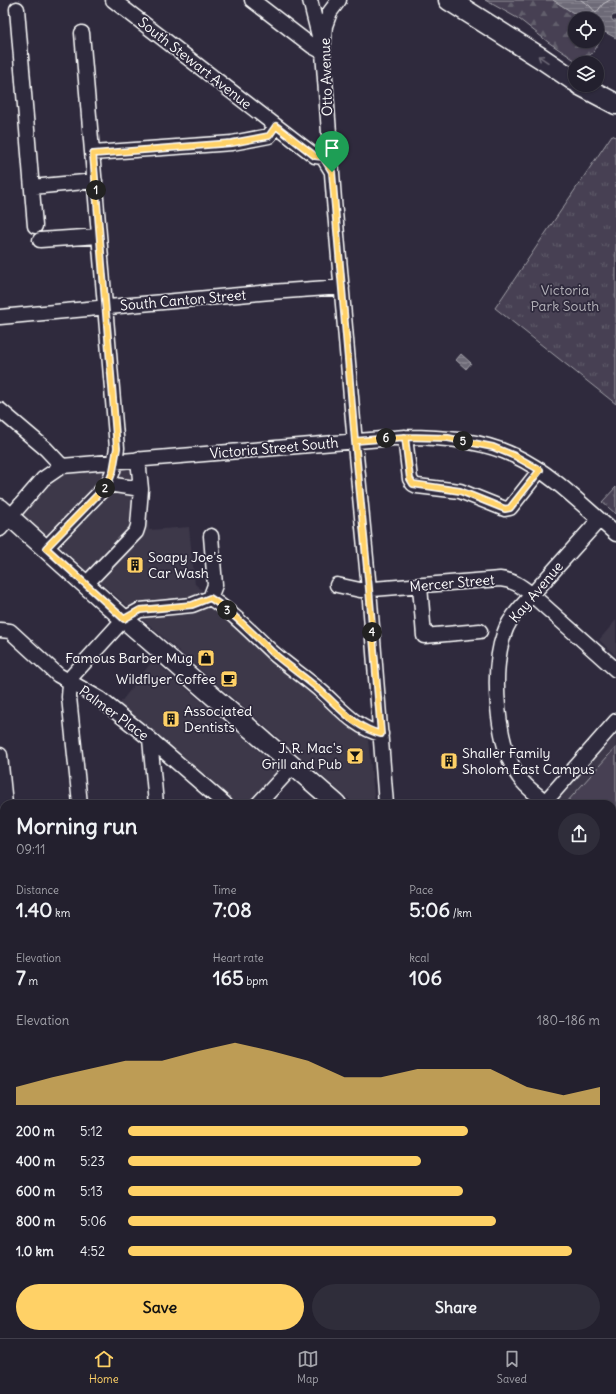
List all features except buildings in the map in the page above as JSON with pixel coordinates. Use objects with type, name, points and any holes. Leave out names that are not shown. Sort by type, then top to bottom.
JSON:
[{"type":"highway","points":[[449,0],[568,76]]},
{"type":"highway","points":[[593,92],[616,104]]},
{"type":"main road","points":[[3,518],[46,548],[124,619],[332,800]]},
{"type":"street","name":"South Stewart Avenue","points":[[113,0],[315,156],[323,157],[332,172]]},
{"type":"street","points":[[252,0],[312,46],[323,52]]},
{"type":"street","points":[[310,0],[323,52]]},
{"type":"street","name":"Otto Avenue","points":[[339,0],[331,6],[325,26],[323,52],[386,800]]},
{"type":"street","points":[[17,9],[35,226]]},
{"type":"street","points":[[46,548],[108,484],[113,471],[117,448],[82,33]]},
{"type":"street","points":[[93,154],[238,142],[269,136],[276,126]]},
{"type":"street","points":[[32,187],[95,181]]},
{"type":"street","points":[[40,240],[99,236]]},
{"type":"street","name":"South Canton Street","points":[[0,317],[271,292],[342,287]]},
{"type":"street","points":[[0,410],[46,449],[62,466]]},
{"type":"street","points":[[405,437],[410,479],[413,484],[460,491],[505,509],[510,508],[540,470]]},
{"type":"street","name":"Victoria Street South","points":[[3,518],[43,479],[62,466],[405,437],[448,438],[493,447],[515,456],[540,470],[616,534]]},
{"type":"street","points":[[86,584],[136,532],[138,526],[141,489],[138,459]]},
{"type":"street","points":[[108,484],[141,489]]},
{"type":"street","name":"Kay Avenue","points":[[542,800],[525,785],[518,776],[512,766],[505,746],[498,701],[498,670],[503,635],[508,623],[531,594],[599,520]]},
{"type":"street","points":[[80,800],[69,697],[70,683],[73,675],[124,619],[140,610],[192,605],[210,598],[215,585],[211,536]]},
{"type":"street","name":"Mercer Street","points":[[337,585],[353,590],[500,579],[508,580],[516,583],[531,594],[616,670]]},
{"type":"street","points":[[420,586],[424,636],[480,631]]},
{"type":"street","points":[[210,598],[224,607],[274,653],[321,691],[355,723],[370,731],[381,734]]},
{"type":"street","name":"Palmer Place","points":[[0,630],[10,631],[58,675],[100,699],[150,739],[220,800]]},
{"type":"street","points":[[549,800],[616,721]]},
{"type":"street","points":[[150,739],[156,800]]},
{"type":"street","points":[[0,755],[5,800]]},
{"type":"street","points":[[262,800],[293,766]]},
{"type":"shaded area","points":[[146,465],[149,530],[189,527],[195,584],[313,687],[368,740],[375,800],[349,800],[23,515],[52,479],[69,471]]},
{"type":"shaded area","points":[[616,620],[616,656],[599,640]]},
{"type":"shaded area","points":[[153,660],[281,770],[254,800],[221,800],[117,707]]},
{"type":"shaded area","points":[[616,735],[616,800],[558,800]]},
{"type":"green space","points":[[485,0],[553,0],[572,12],[568,12],[568,48],[595,48],[589,56],[569,56],[519,19]]},
{"type":"green space","name":"Victoria Park South","points":[[612,135],[616,137],[616,404],[495,308]]},
{"type":"green space","points":[[616,487],[616,514],[602,502]]},
{"type":"green space","points":[[616,747],[616,800],[569,800]]},
{"type":"water","points":[[553,0],[616,0],[616,15],[613,15],[611,18],[613,21],[616,21],[616,38],[604,32],[604,12],[572,12]]},
{"type":"water","points":[[461,354],[471,363],[466,369],[456,360]]},
{"type":"place","name":"Soapy Joe's Car Wash","points":[[135,565]]},
{"type":"place","name":"Famous Barber Mug","points":[[206,658]]},
{"type":"place","name":"Wildflyer Coffee","points":[[229,679]]},
{"type":"place","name":"Associated Dentists","points":[[171,719]]},
{"type":"place","name":"J. R. Mac's Grill and Pub","points":[[355,756]]},
{"type":"place","name":"Shaller Family Sholom East Campus","points":[[449,761]]},
{"type":"route","points":[[332,172],[323,157],[315,156],[276,126],[269,136],[232,143],[93,154],[117,448],[113,471],[108,484],[46,548],[124,619],[140,610],[192,605],[210,598],[224,607],[274,653],[321,691],[355,723],[370,731],[381,734],[355,441],[405,437],[448,438],[493,447],[515,456],[540,470],[510,508],[505,509],[460,491],[418,486],[413,484],[410,479],[405,437],[383,439],[355,441],[332,172]]}]
